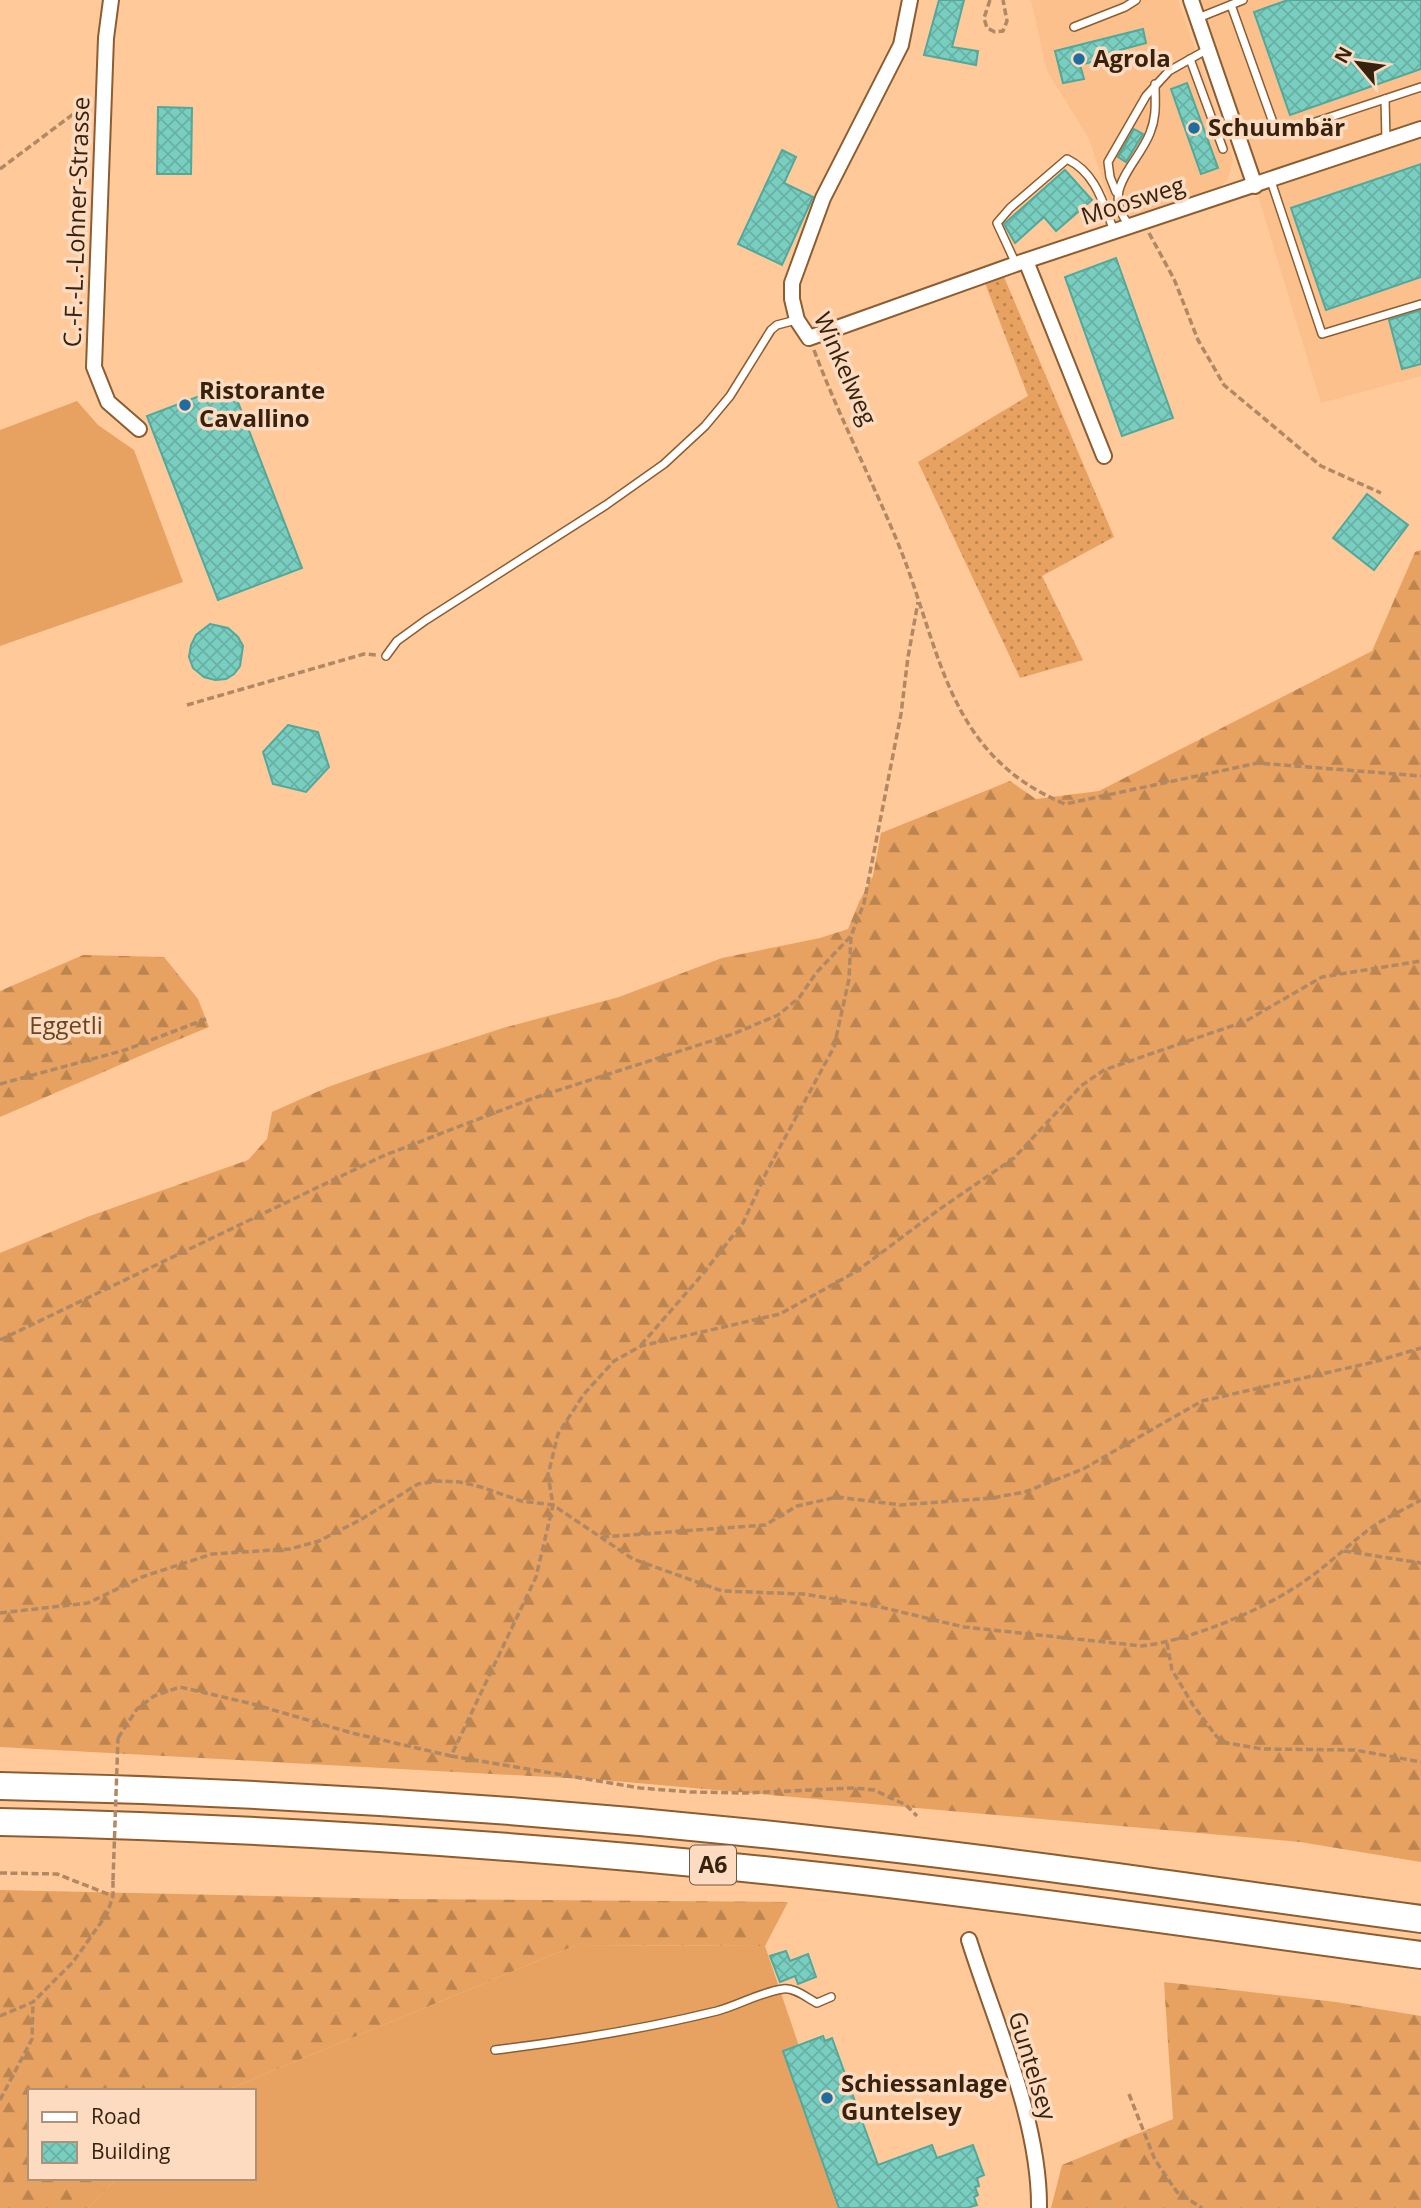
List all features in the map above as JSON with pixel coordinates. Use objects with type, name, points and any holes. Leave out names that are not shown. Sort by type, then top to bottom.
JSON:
[{"type":"highway","name":"A6","points":[[0,1786],[335,1800],[664,1824],[940,1854],[1421,1919]]},
{"type":"highway","name":"A6","points":[[0,1822],[298,1833],[673,1861],[936,1889],[1421,1955]]},
{"type":"street","name":"C.-F.-L.-Lohner-Strasse","points":[[111,0],[106,38],[94,367],[108,402],[139,429]]},
{"type":"street","name":"Winkelweg","points":[[809,338],[797,320],[792,284],[823,198],[901,45],[910,0]]},
{"type":"street","points":[[1191,0],[1255,186]]},
{"type":"street","name":"Moosweg","points":[[809,338],[1136,223],[1271,181],[1421,129]]},
{"type":"street","points":[[1021,263],[1104,456]]},
{"type":"street","name":"Guntelsey","points":[[969,1940],[1023,2104],[1040,2182],[1040,2208]]},
{"type":"lane","points":[[1074,27],[1136,0]]},
{"type":"lane","points":[[1197,18],[1243,0]]},
{"type":"lane","points":[[1231,5],[1275,128],[1284,132],[1421,87]]},
{"type":"lane","points":[[1136,223],[1118,207],[1108,162],[1156,83],[1169,71],[1208,49]]},
{"type":"lane","points":[[1190,59],[1223,149]]},
{"type":"lane","points":[[1116,192],[1150,135],[1157,110],[1156,83]]},
{"type":"lane","points":[[1385,99],[1386,141]]},
{"type":"lane","points":[[1021,263],[997,223],[1010,208],[1068,159],[1080,165],[1097,187],[1114,231]]},
{"type":"lane","points":[[1271,181],[1322,334],[1421,304]]},
{"type":"lane","points":[[386,656],[397,641],[426,620],[606,505],[664,464],[705,426],[730,396],[771,330],[777,325],[797,320]]},
{"type":"lane","points":[[495,2050],[562,2041],[695,2016],[782,1989],[790,1989],[817,2003],[831,1997]]},
{"type":"path","points":[[990,0],[984,18],[987,28],[995,32],[1003,31],[1007,21],[1003,0]]},
{"type":"path","points":[[0,169],[88,103],[105,95]]},
{"type":"path","points":[[1136,223],[1174,279],[1198,340],[1224,385],[1321,466],[1381,493]]},
{"type":"path","name":"Winkelweg","points":[[809,338],[896,538],[954,698],[979,741],[1012,774],[1040,793],[1066,804],[1258,763],[1421,776]]},
{"type":"path","name":"Winkelweg","points":[[851,936],[867,890],[901,713],[918,600]]},
{"type":"path","points":[[187,705],[364,654],[386,656]]},
{"type":"path","points":[[0,1340],[385,1155],[531,1099],[733,1034],[778,1015],[799,998],[816,973],[851,936]]},
{"type":"path","points":[[641,1346],[743,1223],[767,1171],[834,1047],[849,979],[851,936]]},
{"type":"path","points":[[451,1756],[536,1577],[553,1505],[548,1475],[558,1434],[584,1394],[614,1361],[641,1346],[780,1314],[857,1271],[1014,1158],[1082,1086],[1104,1070],[1246,1021],[1322,977],[1421,961]]},
{"type":"path","points":[[0,1084],[125,1050],[206,1020]]},
{"type":"path","points":[[600,1537],[765,1525],[797,1506],[837,1497],[901,1505],[992,1498],[1026,1492],[1083,1469],[1202,1401],[1374,1362],[1421,1348]]},
{"type":"path","points":[[0,1613],[88,1603],[142,1577],[212,1554],[290,1549],[319,1541],[360,1520],[418,1483],[460,1482],[521,1501],[553,1505],[633,1559],[722,1591],[804,1594],[880,1607],[964,1627],[1142,1646],[1167,1643],[1207,1629],[1277,1598],[1306,1580],[1378,1523],[1421,1500]]},
{"type":"path","points":[[1343,1551],[1421,1563]]},
{"type":"path","points":[[1167,1643],[1172,1670],[1192,1705],[1217,1737],[1227,1743],[1262,1749],[1356,1750],[1421,1762]]},
{"type":"path","points":[[0,2016],[33,2002],[73,1962],[107,1913],[113,1896],[118,1738],[137,1709],[154,1696],[180,1687],[253,1704],[352,1734],[451,1756],[640,1788],[744,1793],[854,1788],[874,1790],[906,1805],[917,1816]]},
{"type":"path","points":[[0,1873],[57,1874],[113,1896]]},
{"type":"path","points":[[0,2100],[32,2039],[33,2002]]},
{"type":"path","points":[[1129,2094],[1155,2160],[1177,2192],[1202,2208]]},
{"type":"shaded area","points":[[1031,0],[1178,0],[1233,160],[1228,179],[1214,193],[1117,223],[1089,139],[1047,71]]},
{"type":"shaded area","points":[[1191,0],[1421,0],[1421,376],[1321,403],[1255,186]]},
{"type":"green space","points":[[1004,277],[1114,537],[1042,576],[1083,660],[1020,678],[918,462],[1028,396],[985,283]]},
{"type":"green space","points":[[77,401],[98,425],[134,450],[183,582],[0,646],[0,430]]},
{"type":"green space","points":[[1421,550],[1421,1862],[1300,1842],[603,1780],[0,1747],[0,1253],[87,1217],[248,1160],[267,1139],[272,1112],[328,1087],[503,1028],[619,997],[722,958],[820,938],[848,929],[873,876],[881,833],[1010,781],[1036,799],[1099,791],[1372,651],[1415,552]]},
{"type":"green space","name":"Eggetli","points":[[83,955],[164,957],[198,999],[209,1027],[0,1117],[0,991]]},
{"type":"green space","points":[[0,1890],[400,1899],[788,1902],[765,1946],[576,1945],[229,2089],[28,2089],[28,2180],[115,2180],[88,2208],[0,2208]]},
{"type":"green space","points":[[576,1945],[765,1946],[854,2208],[88,2208],[115,2180],[256,2180],[256,2089],[229,2089]]},
{"type":"green space","points":[[1164,1982],[1336,2002],[1421,2016],[1421,2208],[1051,2208],[1062,2165],[1173,2119]]},
{"type":"building","points":[[939,0],[964,0],[952,47],[978,51],[976,65],[924,55]]},
{"type":"building","points":[[1288,0],[1421,0],[1421,69],[1290,115],[1254,12]]},
{"type":"building","name":"Agrola","points":[[1143,29],[1146,43],[1120,50],[1121,54],[1080,65],[1084,79],[1063,83],[1055,51]]},
{"type":"building","name":"Schuumbär","points":[[1187,83],[1218,168],[1201,174],[1171,89]]},
{"type":"building","points":[[158,107],[192,108],[191,174],[157,174]]},
{"type":"building","points":[[1134,129],[1143,134],[1126,162],[1118,157]]},
{"type":"building","points":[[782,150],[796,157],[784,183],[813,197],[782,265],[738,244]]},
{"type":"building","points":[[1421,164],[1421,277],[1326,310],[1291,208]]},
{"type":"building","points":[[1065,170],[1092,200],[1056,231],[1044,217],[1015,243],[1004,224]]},
{"type":"building","points":[[1116,258],[1173,418],[1122,436],[1065,277]]},
{"type":"building","points":[[1421,310],[1421,364],[1402,369],[1389,320]]},
{"type":"building","points":[[231,384],[302,568],[218,600],[147,416]]},
{"type":"building","points":[[1367,494],[1408,525],[1374,570],[1333,538]]},
{"type":"building","points":[[210,624],[228,628],[243,646],[240,666],[226,679],[204,677],[193,668],[189,657],[196,635]]},
{"type":"building","points":[[288,725],[318,732],[329,767],[306,792],[273,784],[263,752]]},
{"type":"building","points":[[786,1951],[790,1961],[808,1954],[816,1977],[798,1984],[795,1976],[780,1982],[770,1956]]},
{"type":"building","name":"Schiessanlage Guntelsey","points":[[823,2036],[825,2041],[832,2038],[878,2165],[932,2145],[937,2158],[973,2145],[984,2175],[977,2178],[979,2186],[975,2187],[978,2195],[974,2197],[977,2205],[967,2208],[839,2208],[783,2051]]},
{"type":"place","name":"Agrola","points":[[1079,59]]},
{"type":"place","name":"Schuumbär","points":[[1194,128]]},
{"type":"place","name":"Ristorante Cavallino","points":[[185,405]]},
{"type":"place","name":"Schiessanlage Guntelsey","points":[[827,2098]]}]
